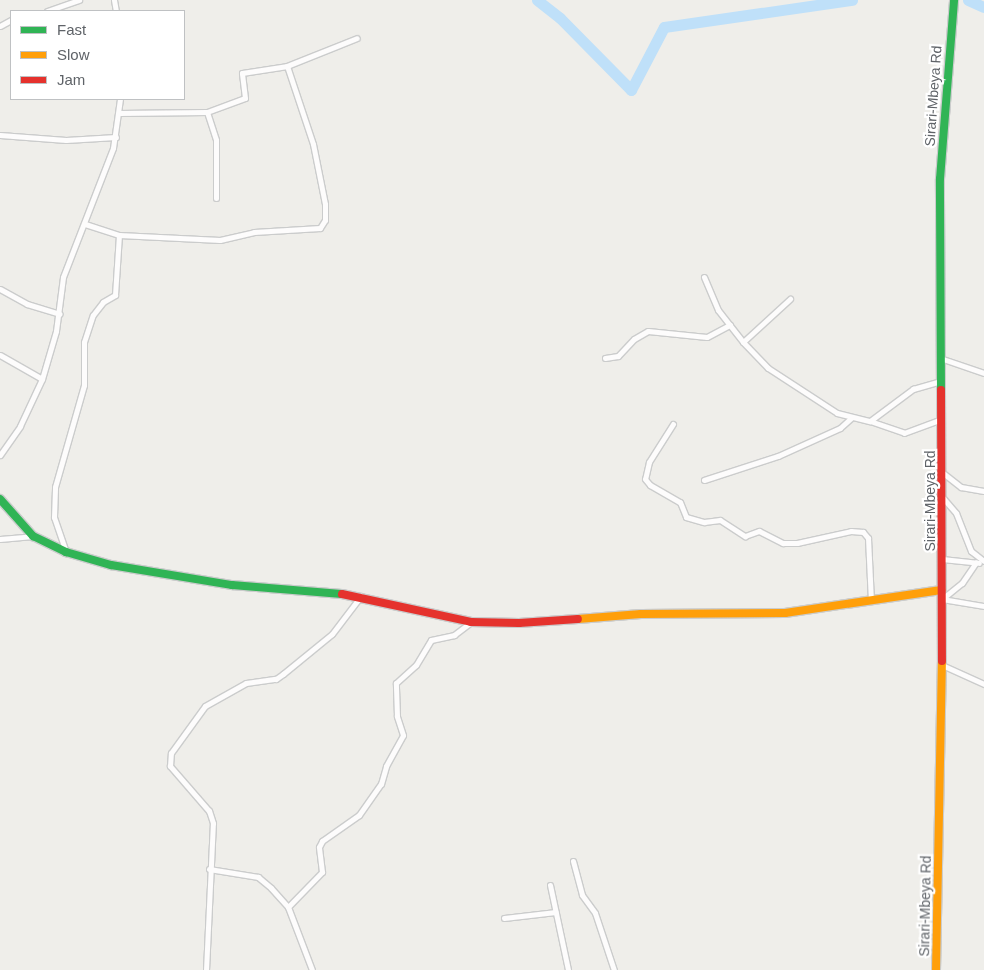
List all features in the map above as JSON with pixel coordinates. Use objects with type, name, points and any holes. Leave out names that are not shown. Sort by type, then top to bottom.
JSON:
[{"type":"main road","name":"Sirari-Mbeya Rd","points":[[936,970],[942,665],[943,473],[940,358],[940,179],[954,0]]},
{"type":"main road","points":[[0,499],[33,536],[66,552],[111,565],[232,585],[361,596],[471,622],[519,623],[641,614],[785,613],[941,590]]},
{"type":"street","points":[[50,10],[79,0]]},
{"type":"street","points":[[119,114],[207,112],[245,98],[242,73],[287,66],[357,38]]},
{"type":"street","points":[[85,224],[119,235],[220,240],[254,232],[320,228],[325,220],[325,204],[313,144],[287,66]]},
{"type":"street","points":[[0,455],[20,426],[42,379],[59,314],[63,276],[85,224],[116,138],[120,100]]},
{"type":"street","points":[[207,112],[216,140],[216,198]]},
{"type":"street","points":[[0,135],[66,140],[116,138]]},
{"type":"street","points":[[66,552],[54,517],[55,487],[84,385],[84,342],[93,315],[103,302],[115,294],[119,235]]},
{"type":"street","points":[[704,277],[718,310],[743,342],[790,384],[851,418],[870,421],[904,433],[942,419]]},
{"type":"street","points":[[0,289],[27,304],[59,314]]},
{"type":"street","points":[[743,342],[790,299]]},
{"type":"street","points":[[605,358],[618,356],[634,339],[648,331],[707,337],[730,325]]},
{"type":"street","points":[[0,355],[42,379]]},
{"type":"street","points":[[940,358],[984,374]]},
{"type":"street","points":[[870,421],[913,389],[942,381]]},
{"type":"street","points":[[704,480],[778,456],[840,428],[851,418]]},
{"type":"street","points":[[673,424],[649,462],[645,479],[650,485],[680,502],[686,517],[704,522],[720,520],[745,536],[759,531],[783,543],[797,543],[851,531],[863,532],[868,538],[870,601]]},
{"type":"street","points":[[943,473],[961,487],[984,491]]},
{"type":"street","points":[[942,497],[956,513],[971,551],[984,562]]},
{"type":"street","points":[[0,539],[33,536]]},
{"type":"street","points":[[942,559],[984,562]]},
{"type":"street","points":[[942,599],[962,583],[976,562]]},
{"type":"street","points":[[206,970],[209,869],[213,823],[210,814],[170,766],[171,753],[205,706],[246,683],[276,679],[332,634],[361,596]]},
{"type":"street","points":[[942,599],[984,606]]},
{"type":"street","points":[[288,907],[322,872],[319,847],[322,841],[359,815],[381,784],[386,766],[403,735],[397,716],[396,683],[416,665],[431,640],[454,635],[471,622]]},
{"type":"street","points":[[942,665],[984,684]]},
{"type":"street","points":[[573,860],[582,895],[595,913],[614,970]]},
{"type":"street","points":[[209,869],[258,877],[288,907],[312,970]]},
{"type":"street","points":[[550,885],[568,970]]},
{"type":"street","points":[[504,918],[556,912]]},
{"type":"waterway","points":[[537,0],[560,18],[631,90],[664,27],[852,0]]},
{"type":"waterway","points":[[968,0],[984,7]]},
{"type":"traffic: fast","points":[[941,390],[940,179],[954,0]]},
{"type":"traffic: fast","points":[[0,499],[33,536],[66,552],[111,565],[232,585],[342,594]]},
{"type":"traffic: slow","points":[[578,619],[641,614],[785,613],[941,590]]},
{"type":"traffic: slow","points":[[936,970],[942,661]]},
{"type":"traffic: jam","points":[[941,390],[942,661]]},
{"type":"traffic: jam","points":[[342,594],[471,622],[519,623],[578,619]]}]
